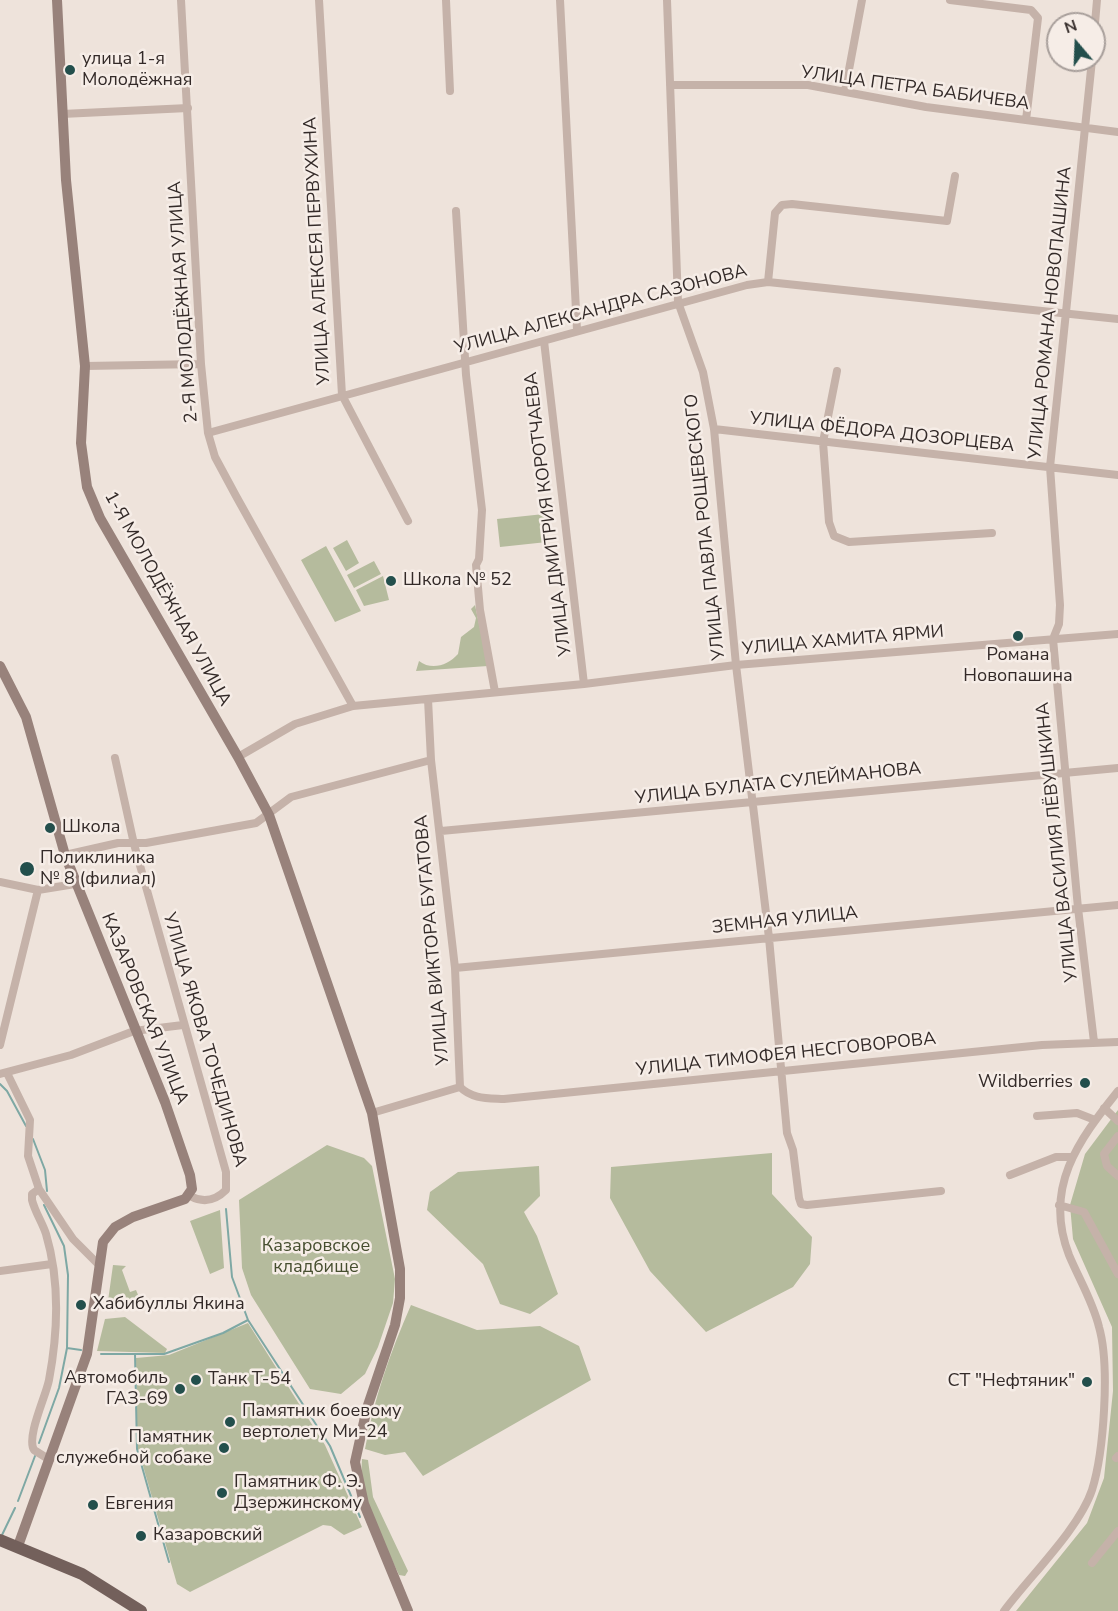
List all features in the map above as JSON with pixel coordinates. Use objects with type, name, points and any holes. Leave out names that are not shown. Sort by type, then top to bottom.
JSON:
[{"type":"main road","points":[[0,1540],[82,1574],[141,1611]]},
{"type":"street","name":"1-Я МОЛОДЁЖНАЯ УЛИЦА","points":[[57,0],[62,114],[85,366],[81,443],[87,487],[100,518],[269,815],[372,1113],[400,1269],[400,1298],[395,1325],[382,1355],[367,1408],[355,1462],[364,1504],[408,1611]]},
{"type":"street","name":"2-Я МОЛОДЁЖНАЯ УЛИЦА","points":[[181,0],[201,364],[208,433],[214,457],[353,706]]},
{"type":"street","name":"УЛИЦА АЛЕКСЕЯ ПЕРВУХИНА","points":[[319,0],[342,396],[408,521]]},
{"type":"street","points":[[446,0],[450,91]]},
{"type":"street","points":[[560,0],[577,330]]},
{"type":"street","name":"УЛИЦА ПАВЛА РОЩЕВСКОГО","points":[[667,0],[678,302],[703,372],[714,429],[736,665],[769,938],[787,1133],[793,1150],[799,1198],[801,1204],[807,1206],[942,1191]]},
{"type":"street","points":[[845,91],[862,0]]},
{"type":"street","points":[[950,0],[1031,10],[1038,18],[1026,120]]},
{"type":"street","name":"УЛИЦА РОМАНА НОВОПАШИНА","points":[[1053,639],[1059,624],[1060,605],[1050,467],[1091,72]]},
{"type":"street","name":"УЛИЦА ПЕТРА БАБИЧЕВА","points":[[670,85],[808,85],[926,106],[1118,132]]},
{"type":"street","points":[[62,114],[188,108]]},
{"type":"street","points":[[768,282],[775,213],[782,205],[792,204],[947,220],[955,176]]},
{"type":"street","points":[[456,211],[466,362],[482,510],[479,559],[476,565],[480,610],[495,692]]},
{"type":"street","name":"УЛИЦА АЛЕКСАНДРА САЗОНОВА","points":[[208,433],[678,302],[768,282],[1118,319]]},
{"type":"street","name":"УЛИЦА ДМИТРИЯ КОРОТЧАЕВА","points":[[544,341],[584,684]]},
{"type":"street","points":[[85,366],[201,364]]},
{"type":"street","points":[[837,371],[823,442],[829,522],[834,536],[849,542],[992,533]]},
{"type":"street","name":"УЛИЦА ФЁДОРА ДОЗОРЦЕВА","points":[[714,429],[1118,475]]},
{"type":"street","name":"УЛИЦА ХАМИТА ЯРМИ","points":[[428,699],[584,684],[736,665],[1118,634]]},
{"type":"street","name":"УЛИЦА ВАСИЛИЯ ЛЁВУШКИНА","points":[[1053,639],[1078,908],[1094,1042]]},
{"type":"street","name":"КАЗАРОВСКАЯ УЛИЦА","points":[[0,666],[26,717],[75,884],[165,1102],[187,1165],[192,1189],[190,1196]]},
{"type":"street","points":[[238,757],[295,724],[353,706],[428,699]]},
{"type":"street","name":"УЛИЦА ВИКТОРА БУГАТОВА","points":[[372,1113],[460,1087],[454,968],[441,831],[431,760],[428,699]]},
{"type":"street","name":"УЛИЦА ЯКОВА ТОЧЕДИНОВА","points":[[115,758],[134,844],[226,1172],[226,1190],[208,1200],[197,1200],[190,1196]]},
{"type":"street","points":[[65,855],[118,843],[134,844],[256,823],[291,797],[431,760]]},
{"type":"street","name":"УЛИЦА БУЛАТА СУЛЕЙМАНОВА","points":[[441,831],[1118,768]]},
{"type":"street","points":[[0,882],[38,890],[75,884]]},
{"type":"street","points":[[0,1045],[38,890]]},
{"type":"street","name":"ЗЕМНАЯ УЛИЦА","points":[[454,968],[1118,905]]},
{"type":"street","points":[[99,1265],[73,1239],[39,1189],[28,1156],[30,1120],[4,1074],[70,1055],[134,1031],[183,1025]]},
{"type":"street","name":"УЛИЦА ТИМОФЕЯ НЕСГОВОРОВА","points":[[460,1087],[466,1093],[480,1098],[504,1098],[1118,1041]]},
{"type":"street","points":[[1004,1611],[1080,1515],[1091,1491],[1098,1461],[1103,1347],[1099,1323],[1062,1234],[1059,1205],[1072,1157],[1095,1120],[1118,1091]]},
{"type":"street","points":[[1104,1108],[1118,1121]]},
{"type":"street","points":[[1037,1116],[1077,1113],[1095,1120]]},
{"type":"street","points":[[1118,1136],[1104,1154],[1107,1166],[1118,1176]]},
{"type":"street","points":[[1010,1175],[1056,1157],[1072,1157]]},
{"type":"street","points":[[39,1189],[32,1194],[32,1200],[34,1210],[45,1231],[57,1302],[52,1362],[46,1394],[31,1441],[34,1450],[50,1460]]},
{"type":"street","points":[[18,1546],[87,1354],[103,1242],[115,1227],[133,1217],[177,1203],[190,1196]]},
{"type":"street","points":[[1059,1205],[1084,1212],[1118,1274]]},
{"type":"street","points":[[0,1271],[52,1264]]},
{"type":"street","points":[[1092,1563],[1118,1531]]},
{"type":"green space","points":[[544,514],[547,542],[500,547],[497,519]]},
{"type":"green space","points":[[347,540],[359,563],[346,571],[333,548]]},
{"type":"green space","points":[[326,546],[361,611],[335,622],[301,560]]},
{"type":"green space","points":[[374,561],[381,574],[354,588],[347,575]]},
{"type":"green space","points":[[383,576],[389,600],[364,606],[356,590]]},
{"type":"green space","points":[[475,605],[488,666],[416,671],[419,661],[429,666],[440,665],[450,661],[458,654],[461,637],[474,627],[476,618],[471,609]]},
{"type":"green space","points":[[1118,1110],[1118,1611],[1016,1611],[1087,1523],[1104,1478],[1113,1391],[1112,1327],[1073,1239],[1070,1205],[1085,1154]]},
{"type":"green space","name":"Казаровское кладбище","points":[[327,1145],[364,1158],[372,1166],[395,1279],[393,1303],[378,1347],[365,1374],[341,1394],[310,1389],[251,1295],[242,1268],[239,1200]]},
{"type":"green space","points":[[772,1153],[772,1194],[812,1237],[810,1264],[793,1287],[706,1332],[650,1271],[610,1198],[611,1167]]},
{"type":"green space","points":[[539,1166],[540,1196],[524,1212],[537,1236],[558,1294],[530,1314],[500,1304],[483,1264],[427,1210],[430,1192],[458,1172]]},
{"type":"green space","points":[[220,1210],[224,1268],[210,1274],[190,1221]]},
{"type":"green space","points":[[113,1265],[126,1266],[122,1270],[130,1292],[136,1290],[141,1302],[137,1306],[133,1307],[130,1301],[108,1301]]},
{"type":"green space","points":[[411,1305],[477,1330],[540,1326],[579,1346],[591,1380],[423,1476],[405,1452],[385,1455],[365,1449],[384,1376]]},
{"type":"green space","points":[[125,1317],[167,1349],[165,1353],[97,1351],[105,1319]]},
{"type":"green space","points":[[248,1323],[325,1445],[362,1527],[344,1535],[331,1526],[323,1525],[190,1592],[177,1584],[137,1445],[136,1358],[169,1355]]},
{"type":"green space","points":[[362,1459],[368,1460],[373,1497],[408,1571],[405,1576],[399,1575],[373,1518],[364,1489]]},
{"type":"waterway","points":[[0,1084],[7,1091],[26,1126]]},
{"type":"waterway","points":[[33,1139],[45,1170],[47,1191]]},
{"type":"waterway","points":[[39,1443],[59,1388],[67,1348],[68,1275],[64,1246],[44,1205]]},
{"type":"waterway","points":[[226,1209],[232,1277],[248,1320]]},
{"type":"waterway","points":[[101,1354],[164,1354],[223,1333],[248,1320],[330,1446],[360,1517]]},
{"type":"waterway","points":[[67,1348],[81,1350]]},
{"type":"waterway","points":[[135,1354],[137,1449],[159,1527]]},
{"type":"waterway","points":[[18,1501],[35,1456]]},
{"type":"waterway","points":[[2,1535],[15,1508]]},
{"type":"waterway","points":[[161,1534],[169,1562]]},
{"type":"place","name":"улица 1-я Молодёжная","points":[[70,70]]},
{"type":"place","name":"Школа № 52","points":[[391,581]]},
{"type":"place","name":"Романа Новопашина","points":[[1018,636]]},
{"type":"place","name":"Школа","points":[[50,828]]},
{"type":"place","name":"Поликлиника № 8 (филиал)","points":[[27,869]]},
{"type":"place","name":"Wildberries","points":[[1085,1083]]},
{"type":"place","name":"Хабибуллы Якина","points":[[81,1305]]},
{"type":"place","name":"Танк Т-54","points":[[196,1380]]},
{"type":"place","name":"СТ \"Нефтяник\"","points":[[1087,1382]]},
{"type":"place","name":"Автомобиль ГАЗ-69","points":[[180,1389]]},
{"type":"place","name":"Памятник боевому вертолету Ми-24","points":[[230,1422]]},
{"type":"place","name":"Памятник служебной собаке","points":[[224,1448]]},
{"type":"place","name":"Памятник Ф. Э. Дзержинскому","points":[[222,1493]]},
{"type":"place","name":"Евгения","points":[[93,1505]]},
{"type":"place","name":"Казаровский","points":[[141,1536]]}]
